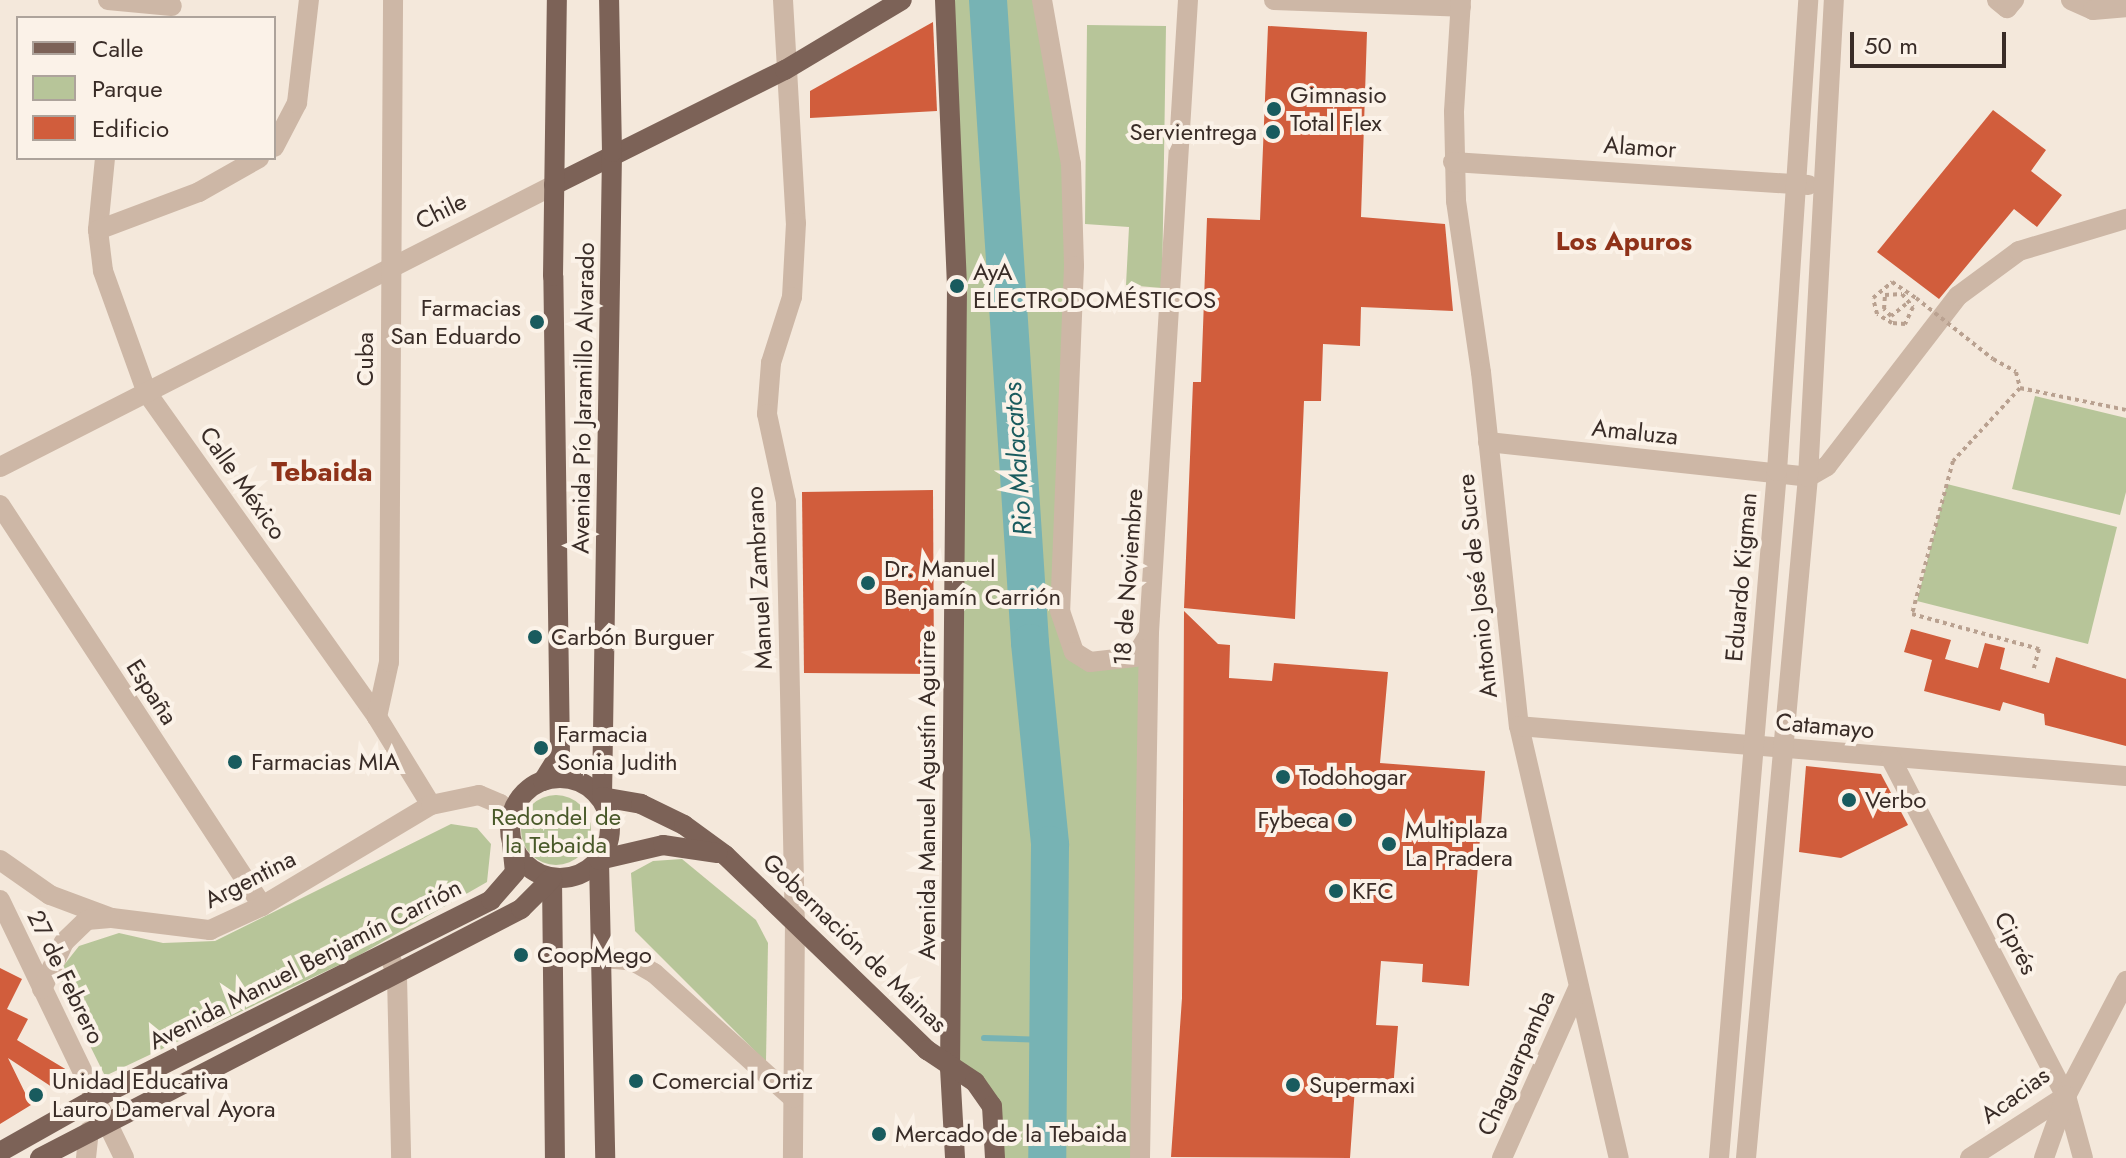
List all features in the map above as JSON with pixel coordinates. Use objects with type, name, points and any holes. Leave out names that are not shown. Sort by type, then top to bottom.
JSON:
[{"type":"main road","name":"Avenida Pío Jaramillo Alvarado","points":[[543,781],[560,754],[554,185],[557,0]]},
{"type":"main road","name":"Avenida Pío Jaramillo Alvarado","points":[[602,797],[612,152],[609,0]]},
{"type":"main road","name":"Chile","points":[[554,185],[612,152],[785,70],[902,0]]},
{"type":"main road","name":"Avenida Manuel Agustín Aguirre","points":[[945,0],[957,286],[950,1068],[955,1158]]},
{"type":"main road","points":[[605,1158],[605,958],[599,860],[610,820],[602,797],[573,781],[543,781],[522,796],[511,819],[512,843],[531,870],[552,878],[578,875],[599,860],[663,845],[725,855]]},
{"type":"main road","name":"Gobernación de Mainas","points":[[602,797],[641,804],[684,825],[725,855],[950,1068],[975,1082],[992,1106],[995,1158]]},
{"type":"main road","name":"Avenida Manuel Benjamín Carrión","points":[[0,1152],[96,1098],[389,954],[491,900],[515,872],[512,843]]},
{"type":"main road","points":[[552,878],[555,1158]]},
{"type":"main road","name":"Avenida Manuel Benjamín Carrión","points":[[40,1158],[108,1119],[397,976],[521,909],[552,878]]},
{"type":"street","points":[[108,0],[170,8]]},
{"type":"street","points":[[276,143],[297,103],[309,0]]},
{"type":"street","name":"Cuba","points":[[377,717],[389,662],[393,0]]},
{"type":"street","name":"Manuel Zambrano","points":[[783,0],[796,223],[792,297],[771,363],[767,414],[786,502],[795,919],[793,1158]]},
{"type":"street","points":[[1042,0],[1071,164],[1074,266],[1060,611],[1074,652],[1090,662],[1135,657],[1149,632]]},
{"type":"street","name":"18 de Noviembre","points":[[1140,1158],[1149,632],[1188,0]]},
{"type":"street","points":[[1274,0],[1461,4]]},
{"type":"street","name":"Eduardo Kigman","points":[[1719,1158],[1777,474],[1808,0]]},
{"type":"street","points":[[1746,1158],[1808,477],[1834,0]]},
{"type":"street","points":[[1997,0],[2007,8],[2014,0]]},
{"type":"street","points":[[2071,0],[2093,10],[2126,7]]},
{"type":"street","name":"Antonio José de Sucre","points":[[1461,4],[1453,162],[1519,726],[1577,990],[1619,1158]]},
{"type":"street","name":"Calle México","points":[[105,160],[98,230],[107,290],[147,393],[377,717],[431,805]]},
{"type":"street","points":[[98,230],[199,192],[255,160]]},
{"type":"street","name":"Alamor","points":[[1453,162],[1824,187]]},
{"type":"street","name":"Chile","points":[[0,467],[392,264],[554,185]]},
{"type":"street","points":[[1808,477],[1827,466],[1958,296],[2019,251],[2126,219]]},
{"type":"street","name":"Amaluza","points":[[1488,442],[1808,477]]},
{"type":"street","name":"España","points":[[0,505],[262,906]]},
{"type":"street","name":"Catamayo","points":[[1519,726],[2126,776]]},
{"type":"street","name":"Ciprés","points":[[1890,757],[2066,1096],[2083,1158]]},
{"type":"street","name":"Argentina","points":[[0,860],[50,895],[112,918],[210,930],[262,906],[431,805],[479,795],[500,804],[511,819]]},
{"type":"street","name":"27 de Febrero","points":[[0,900],[108,1119],[124,1158]]},
{"type":"street","points":[[42,989],[64,942],[87,920],[112,918]]},
{"type":"street","points":[[389,954],[397,976],[401,1158]]},
{"type":"street","points":[[605,958],[633,961],[654,973],[793,1098]]},
{"type":"street","name":"Acacias","points":[[1970,1158],[2066,1096],[2126,981]]},
{"type":"street","name":"Chaguarpamba","points":[[1502,1158],[1577,990]]},
{"type":"street","points":[[2044,1158],[2066,1096]]},
{"type":"street","points":[[86,1158],[89,1131]]},
{"type":"path","points":[[1906,304],[1891,316],[1884,309],[1885,295],[1902,294],[1913,307],[1905,324],[1892,323],[1877,314],[1873,298],[1881,286],[1892,282],[1993,359],[2016,372],[2020,388]]},
{"type":"path","points":[[2020,388],[2126,410]]},
{"type":"path","points":[[2020,388],[1953,461],[1912,614],[2039,649],[2034,668]]},
{"type":"green space","points":[[945,0],[1042,0],[1069,135],[1060,611],[1090,662],[1144,645],[1140,1158],[995,1158],[992,1106],[950,1068],[957,286]]},
{"type":"green space","points":[[1087,25],[1166,26],[1162,288],[1126,285],[1129,227],[1085,224]]},
{"type":"green space","points":[[2035,396],[2126,418],[2126,492],[2120,515],[2012,489]]},
{"type":"green space","points":[[1947,484],[2117,527],[2088,644],[1917,601]]},
{"type":"green space","name":"Redondel de la Tebaida","points":[[556,795],[581,805],[591,830],[581,855],[556,865],[531,855],[521,830],[531,805]]},
{"type":"green space","points":[[451,824],[477,828],[491,844],[487,882],[356,957],[105,1076],[61,987],[64,965],[79,946],[119,933],[163,943],[215,941]]},
{"type":"green space","points":[[682,859],[756,920],[768,943],[766,1062],[635,931],[631,873],[653,861]]},
{"type":"building","points":[[933,22],[937,111],[810,118],[810,91]]},
{"type":"building","points":[[1268,26],[1367,32],[1361,217],[1445,224],[1453,311],[1361,307],[1360,346],[1323,344],[1321,401],[1304,401],[1295,619],[1184,608],[1193,382],[1201,382],[1207,218],[1260,220]]},
{"type":"building","points":[[1993,110],[2046,150],[2031,171],[2062,195],[2037,227],[2014,209],[1939,299],[1877,252]]},
{"type":"building","name":"Dr. Manuel Benjamín Carrión","points":[[933,490],[934,674],[804,673],[802,492]]},
{"type":"building","name":"Multiplaza La Pradera","points":[[1184,611],[1218,644],[1230,645],[1229,678],[1272,681],[1274,663],[1388,672],[1380,763],[1485,771],[1469,986],[1422,982],[1423,964],[1381,961],[1376,1025],[1398,1026],[1393,1090],[1355,1087],[1350,1158],[1171,1157],[1182,998]]},
{"type":"building","points":[[1911,629],[1951,640],[1945,659],[1978,668],[1985,643],[2005,648],[2000,669],[2049,683],[2056,657],[2126,679],[2126,746],[2045,725],[2044,714],[2003,702],[2000,711],[1924,691],[1932,660],[1904,652]]},
{"type":"building","name":"Verbo","points":[[1806,766],[1881,774],[1908,825],[1841,858],[1799,852]]},
{"type":"building","points":[[0,968],[22,979],[7,1009],[28,1019],[17,1040],[67,1070],[55,1089],[8,1058],[31,1105],[0,1124]]},
{"type":"waterway","name":"Rio Malacatos","points":[[988,0],[1030,643],[1050,845],[1047,1158]]},
{"type":"waterway","points":[[984,1038],[1047,1040]]},
{"type":"place","name":"Gimnasio Total Flex","points":[[1274,109]]},
{"type":"place","name":"Servientrega","points":[[1273,132]]},
{"type":"place","name":"AyA ELECTRODOMÉSTICOS","points":[[957,286]]},
{"type":"place","name":"Farmacias San Eduardo","points":[[537,322]]},
{"type":"place","name":"Dr. Manuel Benjamín Carrión","points":[[868,583]]},
{"type":"place","name":"Carbón Burguer","points":[[535,637]]},
{"type":"place","name":"Farmacia Sonia Judith","points":[[541,748]]},
{"type":"place","name":"Farmacias MIA","points":[[235,762]]},
{"type":"place","name":"Todohogar","points":[[1283,777]]},
{"type":"place","name":"Verbo","points":[[1849,800]]},
{"type":"place","name":"Fybeca","points":[[1345,820]]},
{"type":"place","name":"Multiplaza La Pradera","points":[[1389,844]]},
{"type":"place","name":"KFC","points":[[1336,891]]},
{"type":"place","name":"CoopMego","points":[[521,955]]},
{"type":"place","name":"Comercial Ortiz","points":[[636,1081]]},
{"type":"place","name":"Supermaxi","points":[[1293,1085]]},
{"type":"place","name":"Unidad Educativa Lauro Damerval Ayora","points":[[36,1095]]},
{"type":"place","name":"Mercado de la Tebaida","points":[[879,1134]]},
{"type":"district","name":"Los Apuros","points":[[1624,242]]},
{"type":"district","name":"Tebaida","points":[[322,472]]}]
